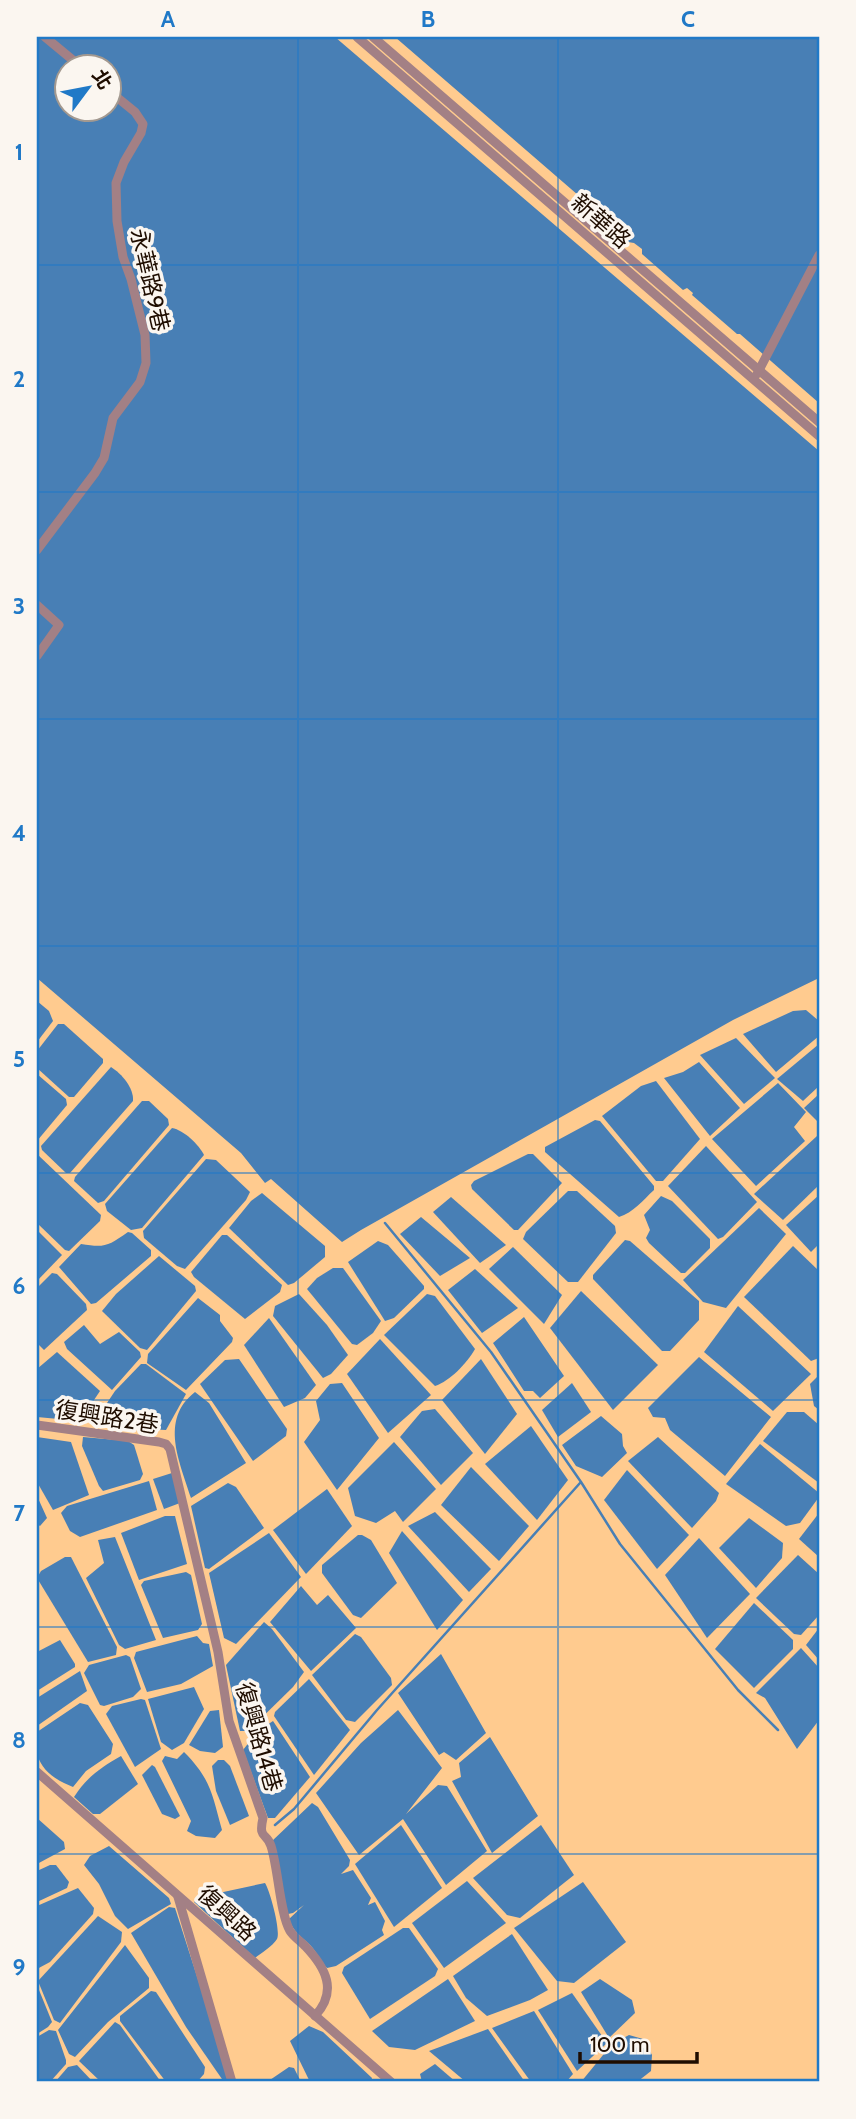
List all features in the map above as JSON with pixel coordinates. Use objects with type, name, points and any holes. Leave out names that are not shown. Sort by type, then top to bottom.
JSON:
[{"type":"street","points":[[45,37],[63,52]]},
{"type":"street","name":"新華路","points":[[357,37],[819,436]]},
{"type":"street","name":"新華路","points":[[373,37],[761,369],[819,422]]},
{"type":"street","name":"永華路9巷","points":[[37,550],[95,473],[103,458],[116,411],[139,382],[146,363],[145,335],[123,257],[117,221],[116,183],[143,124],[135,112],[122,101]]},
{"type":"street","points":[[754,379],[819,255]]},
{"type":"street","points":[[37,605],[58,625],[37,656]]},
{"type":"street","name":"復興路2巷","points":[[37,1425],[159,1442],[166,1444],[170,1450]]},
{"type":"street","name":"復興路14巷","points":[[170,1450],[218,1652],[229,1721],[262,1818],[262,1835],[271,1846],[289,1930],[307,1947],[327,1978],[327,1997],[315,2016]]},
{"type":"street","name":"復興路","points":[[37,1772],[391,2082]]},
{"type":"street","points":[[178,1895],[232,2082]]},
{"type":"water","points":[[37,37],[335,37],[819,451],[819,978],[733,1020],[342,1242],[271,1179],[265,1183],[241,1153],[37,978]]},
{"type":"water","points":[[395,37],[819,37],[819,403],[687,288],[683,290],[642,254],[642,249],[628,242],[593,208]]},
{"type":"water","points":[[37,1001],[49,1011],[53,1021],[37,1042]]},
{"type":"water","points":[[806,1010],[819,1021],[819,1036],[776,1072],[743,1034],[793,1011]]},
{"type":"water","points":[[58,1024],[64,1024],[103,1059],[103,1063],[74,1097],[69,1097],[37,1068],[37,1051]]},
{"type":"water","points":[[736,1038],[775,1078],[744,1104],[700,1055]]},
{"type":"water","points":[[819,1044],[819,1086],[803,1101],[777,1079]]},
{"type":"water","points":[[699,1062],[740,1108],[710,1136],[664,1078],[683,1072]]},
{"type":"water","points":[[111,1067],[132,1091],[133,1101],[70,1173],[66,1173],[41,1146]]},
{"type":"water","points":[[37,1074],[66,1099],[67,1105],[37,1141]]},
{"type":"water","points":[[656,1081],[700,1139],[663,1181],[656,1181],[602,1116],[641,1086]]},
{"type":"water","points":[[778,1083],[806,1112],[794,1127],[805,1141],[756,1186],[712,1139]]},
{"type":"water","points":[[819,1094],[819,1123],[804,1108]]},
{"type":"water","points":[[142,1101],[149,1101],[168,1119],[169,1125],[104,1201],[98,1203],[74,1181],[75,1177]]},
{"type":"water","points":[[595,1120],[600,1121],[654,1186],[654,1190],[638,1206],[619,1217],[545,1152],[545,1147]]},
{"type":"water","points":[[172,1128],[191,1138],[204,1155],[142,1228],[131,1230],[107,1211],[105,1204]]},
{"type":"water","points":[[817,1136],[819,1185],[783,1220],[754,1194]]},
{"type":"water","points":[[706,1146],[757,1202],[718,1239],[668,1186]]},
{"type":"water","points":[[37,1154],[101,1215],[100,1221],[69,1251],[37,1223]]},
{"type":"water","points":[[528,1154],[533,1154],[562,1183],[518,1230],[514,1230],[471,1185]]},
{"type":"water","points":[[206,1159],[216,1160],[250,1192],[246,1200],[185,1269],[177,1266],[144,1238],[143,1231]]},
{"type":"water","points":[[568,1191],[577,1191],[615,1226],[616,1233],[578,1282],[568,1282],[523,1239],[526,1232]]},
{"type":"water","points":[[262,1193],[325,1246],[325,1257],[288,1285],[229,1228],[251,1201]]},
{"type":"water","points":[[819,1195],[819,1244],[811,1252],[786,1225]]},
{"type":"water","points":[[661,1196],[672,1201],[710,1239],[710,1248],[685,1273],[681,1273],[646,1238],[650,1230],[644,1215]]},
{"type":"water","points":[[451,1197],[506,1245],[480,1263],[433,1212]]},
{"type":"water","points":[[759,1208],[786,1234],[726,1308],[703,1302],[683,1280]]},
{"type":"water","points":[[421,1217],[470,1258],[440,1276],[400,1234]]},
{"type":"water","points":[[37,1230],[62,1255],[37,1281]]},
{"type":"water","points":[[128,1232],[151,1250],[151,1256],[96,1303],[91,1304],[59,1267],[81,1244],[106,1245]]},
{"type":"water","points":[[222,1235],[227,1235],[282,1285],[280,1292],[245,1319],[191,1272]]},
{"type":"water","points":[[625,1240],[630,1241],[699,1301],[699,1320],[670,1351],[662,1351],[593,1279],[593,1275]]},
{"type":"water","points":[[378,1241],[388,1245],[424,1286],[394,1318],[385,1321],[348,1262]]},
{"type":"water","points":[[793,1246],[819,1271],[819,1358],[811,1361],[744,1297]]},
{"type":"water","points":[[513,1247],[562,1295],[544,1324],[489,1269]]},
{"type":"water","points":[[159,1256],[195,1286],[196,1291],[147,1350],[140,1348],[102,1311],[116,1294]]},
{"type":"water","points":[[333,1268],[343,1268],[381,1321],[373,1333],[357,1345],[352,1344],[307,1289],[317,1278]]},
{"type":"water","points":[[475,1269],[518,1308],[482,1333],[448,1290]]},
{"type":"water","points":[[52,1273],[57,1274],[86,1304],[87,1310],[44,1350],[37,1343],[37,1288]]},
{"type":"water","points":[[581,1291],[658,1365],[613,1410],[550,1328]]},
{"type":"water","points":[[299,1294],[327,1325],[348,1355],[331,1374],[323,1378],[273,1316],[275,1306]]},
{"type":"water","points":[[427,1294],[435,1296],[475,1349],[458,1371],[435,1386],[384,1335]]},
{"type":"water","points":[[198,1298],[220,1315],[220,1321],[233,1338],[186,1390],[147,1363],[148,1354]]},
{"type":"water","points":[[738,1306],[811,1374],[773,1411],[704,1352]]},
{"type":"water","points":[[524,1317],[564,1376],[540,1398],[533,1391],[524,1391],[493,1343]]},
{"type":"water","points":[[269,1318],[316,1385],[305,1398],[284,1407],[244,1345]]},
{"type":"water","points":[[84,1325],[100,1344],[119,1332],[140,1352],[141,1357],[112,1390],[67,1349],[64,1342]]},
{"type":"water","points":[[380,1339],[431,1395],[388,1433],[347,1374]]},
{"type":"water","points":[[57,1352],[100,1391],[80,1421],[37,1417],[37,1369]]},
{"type":"water","points":[[699,1357],[771,1417],[725,1476],[670,1430],[665,1418],[653,1417],[648,1408]]},
{"type":"water","points":[[239,1359],[287,1429],[286,1436],[253,1461],[200,1384],[225,1360]]},
{"type":"water","points":[[481,1359],[517,1414],[485,1454],[442,1400]]},
{"type":"water","points":[[141,1364],[146,1364],[186,1394],[166,1430],[103,1427],[95,1421],[115,1391]]},
{"type":"water","points":[[819,1375],[819,1410],[814,1406],[810,1384]]},
{"type":"water","points":[[342,1383],[379,1438],[337,1490],[304,1442],[320,1420],[316,1401],[330,1384]]},
{"type":"water","points":[[572,1383],[591,1412],[558,1437],[542,1410]]},
{"type":"water","points":[[195,1392],[209,1403],[246,1463],[191,1498],[178,1456],[175,1428],[184,1403]]},
{"type":"water","points":[[435,1409],[473,1453],[441,1485],[400,1437],[422,1411]]},
{"type":"water","points":[[787,1412],[804,1412],[819,1425],[819,1483],[763,1441]]},
{"type":"water","points":[[601,1416],[622,1434],[627,1453],[602,1477],[576,1466],[562,1445]]},
{"type":"water","points":[[531,1426],[568,1480],[537,1520],[485,1464]]},
{"type":"water","points":[[37,1437],[71,1442],[89,1495],[53,1510],[37,1482]]},
{"type":"water","points":[[83,1437],[128,1441],[134,1445],[143,1474],[140,1480],[103,1491],[82,1446]]},
{"type":"water","points":[[658,1437],[719,1493],[716,1501],[692,1528],[628,1461]]},
{"type":"water","points":[[394,1442],[436,1489],[403,1522],[395,1511],[376,1523],[355,1516],[348,1488]]},
{"type":"water","points":[[760,1444],[819,1493],[819,1497],[800,1523],[786,1526],[726,1484]]},
{"type":"water","points":[[471,1467],[529,1526],[499,1561],[441,1505]]},
{"type":"water","points":[[627,1470],[689,1535],[657,1569],[604,1500]]},
{"type":"water","points":[[172,1473],[180,1503],[164,1509],[153,1479]]},
{"type":"water","points":[[149,1481],[157,1510],[80,1537],[70,1531],[61,1513],[67,1506]]},
{"type":"water","points":[[228,1483],[236,1487],[264,1528],[209,1569],[205,1568],[191,1506]]},
{"type":"water","points":[[327,1489],[352,1526],[306,1574],[273,1530]]},
{"type":"water","points":[[37,1496],[47,1518],[40,1526],[37,1524]]},
{"type":"water","points":[[435,1512],[491,1569],[469,1592],[408,1526]]},
{"type":"water","points":[[819,1513],[819,1557],[799,1539]]},
{"type":"water","points":[[165,1516],[175,1516],[187,1564],[139,1580],[121,1533]]},
{"type":"water","points":[[749,1518],[783,1543],[782,1558],[756,1588],[719,1548]]},
{"type":"water","points":[[402,1531],[463,1600],[437,1630],[389,1553]]},
{"type":"water","points":[[269,1533],[301,1577],[236,1644],[224,1638],[209,1573]]},
{"type":"water","points":[[358,1535],[371,1540],[397,1583],[361,1618],[353,1615],[322,1573],[322,1565]]},
{"type":"water","points":[[115,1537],[156,1640],[125,1649],[119,1645],[86,1578],[104,1563],[98,1540]]},
{"type":"water","points":[[699,1538],[750,1594],[707,1638],[665,1575]]},
{"type":"water","points":[[798,1555],[819,1574],[819,1615],[801,1635],[794,1634],[756,1598]]},
{"type":"water","points":[[65,1557],[71,1557],[117,1647],[116,1655],[88,1662],[37,1578],[41,1571]]},
{"type":"water","points":[[186,1572],[191,1575],[202,1624],[198,1630],[163,1638],[141,1585],[144,1581]]},
{"type":"water","points":[[301,1586],[317,1605],[328,1595],[356,1628],[311,1671],[270,1622]]},
{"type":"water","points":[[754,1603],[793,1640],[793,1649],[754,1688],[715,1649]]},
{"type":"water","points":[[264,1622],[304,1672],[293,1687],[248,1731],[240,1731],[226,1665]]},
{"type":"water","points":[[819,1628],[819,1660],[806,1645]]},
{"type":"water","points":[[355,1634],[361,1637],[391,1678],[392,1685],[355,1722],[346,1720],[312,1675]]},
{"type":"water","points":[[197,1636],[203,1643],[209,1644],[213,1666],[181,1684],[147,1692],[134,1658],[136,1652]]},
{"type":"water","points":[[60,1640],[75,1667],[37,1691],[37,1652]]},
{"type":"water","points":[[801,1648],[819,1668],[819,1720],[797,1749],[765,1698],[756,1693]]},
{"type":"water","points":[[441,1654],[486,1733],[456,1760],[444,1752],[439,1755],[398,1693]]},
{"type":"water","points":[[126,1655],[130,1657],[141,1689],[133,1697],[100,1705],[84,1673],[89,1665]]},
{"type":"water","points":[[80,1671],[87,1691],[37,1726],[37,1698]]},
{"type":"water","points":[[309,1679],[350,1730],[314,1775],[274,1716]]},
{"type":"water","points":[[194,1687],[204,1709],[184,1743],[172,1750],[161,1742],[148,1699]]},
{"type":"water","points":[[145,1700],[161,1749],[135,1767],[106,1714],[112,1706]]},
{"type":"water","points":[[80,1703],[88,1705],[113,1744],[111,1754],[86,1771],[73,1787],[56,1779],[39,1760],[36,1752],[37,1732]]},
{"type":"water","points":[[219,1710],[223,1747],[215,1753],[200,1751],[189,1745],[210,1711]]},
{"type":"water","points":[[398,1710],[442,1768],[406,1814],[438,1785],[447,1786],[487,1851],[446,1885],[403,1819],[359,1855],[316,1793],[361,1743]]},
{"type":"water","points":[[273,1721],[310,1777],[275,1818],[268,1818],[243,1750],[258,1731]]},
{"type":"water","points":[[490,1737],[538,1816],[492,1853],[452,1781],[461,1777],[459,1763]]},
{"type":"water","points":[[184,1752],[200,1771],[213,1797],[222,1830],[215,1838],[196,1836],[187,1831],[191,1821],[162,1761],[165,1756],[177,1759]]},
{"type":"water","points":[[121,1756],[138,1784],[100,1814],[93,1814],[74,1797],[94,1774]]},
{"type":"water","points":[[218,1760],[224,1760],[230,1766],[249,1816],[230,1825],[216,1791],[212,1766]]},
{"type":"water","points":[[152,1765],[180,1816],[175,1819],[162,1814],[142,1775]]},
{"type":"water","points":[[312,1803],[318,1807],[350,1860],[349,1866],[341,1874],[353,1870],[371,1898],[368,1905],[375,1902],[385,1921],[382,1930],[384,1935],[336,1966],[327,1968],[289,1919],[304,1905],[288,1914],[271,1842]]},
{"type":"water","points":[[37,1818],[64,1842],[65,1849],[37,1864]]},
{"type":"water","points":[[401,1825],[442,1888],[394,1927],[355,1864]]},
{"type":"water","points":[[541,1825],[574,1875],[520,1918],[507,1915],[473,1878]]},
{"type":"water","points":[[109,1846],[169,1898],[171,1904],[128,1929],[115,1916],[99,1884],[84,1865],[90,1856]]},
{"type":"water","points":[[56,1865],[69,1882],[67,1888],[37,1902],[37,1871]]},
{"type":"water","points":[[467,1881],[506,1923],[444,1968],[412,1923]]},
{"type":"water","points":[[583,1882],[626,1942],[574,1983],[557,1981],[514,1928]]},
{"type":"water","points":[[265,1883],[270,1894],[278,1935],[273,1944],[255,1958],[194,1902],[200,1897]]},
{"type":"water","points":[[78,1888],[94,1908],[93,1914],[50,1962],[37,1969],[37,1906]]},
{"type":"water","points":[[169,1907],[175,1908],[231,2082],[224,2082],[186,2027],[131,1933]]},
{"type":"water","points":[[98,1916],[122,1932],[121,1942],[60,2023],[54,2020],[38,1981]]},
{"type":"water","points":[[403,1928],[409,1928],[438,1969],[435,1976],[370,2019],[342,1973],[344,1967]]},
{"type":"water","points":[[512,1934],[548,1990],[530,2000],[487,2016],[466,1998],[453,1976]]},
{"type":"water","points":[[125,1945],[149,1978],[149,1988],[108,2022],[75,2057],[69,2054],[58,2030]]},
{"type":"water","points":[[448,1979],[475,2021],[415,2050],[389,2047],[372,2031]]},
{"type":"water","points":[[600,1979],[632,2000],[635,2013],[609,2038],[581,1992]]},
{"type":"water","points":[[37,1985],[52,2022],[37,2034]]},
{"type":"water","points":[[151,1991],[156,1992],[205,2067],[204,2074],[197,2082],[166,2082],[120,2021],[120,2016]]},
{"type":"water","points":[[572,1993],[607,2043],[577,2071],[538,2010]]},
{"type":"water","points":[[534,2011],[573,2074],[566,2082],[531,2082],[492,2028]]},
{"type":"water","points":[[115,2022],[120,2025],[161,2082],[101,2082],[79,2061]]},
{"type":"water","points":[[309,2026],[323,2032],[372,2078],[371,2082],[310,2082],[290,2041]]},
{"type":"water","points":[[488,2029],[525,2082],[466,2082],[429,2051]]},
{"type":"water","points":[[49,2030],[56,2031],[66,2064],[50,2082],[37,2082],[37,2037]]},
{"type":"water","points":[[629,2035],[643,2039],[652,2055],[651,2071],[637,2082],[581,2082],[612,2044]]},
{"type":"water","points":[[435,2064],[456,2082],[422,2082],[420,2074]]},
{"type":"water","points":[[77,2065],[93,2082],[55,2082],[68,2067]]},
{"type":"water","points":[[289,2067],[294,2068],[301,2082],[267,2082]]},
{"type":"waterway","points":[[385,1223],[491,1352],[581,1482],[620,1544],[738,1690],[778,1730]]},
{"type":"waterway","points":[[275,1825],[294,1809],[377,1710],[580,1483]]}]
